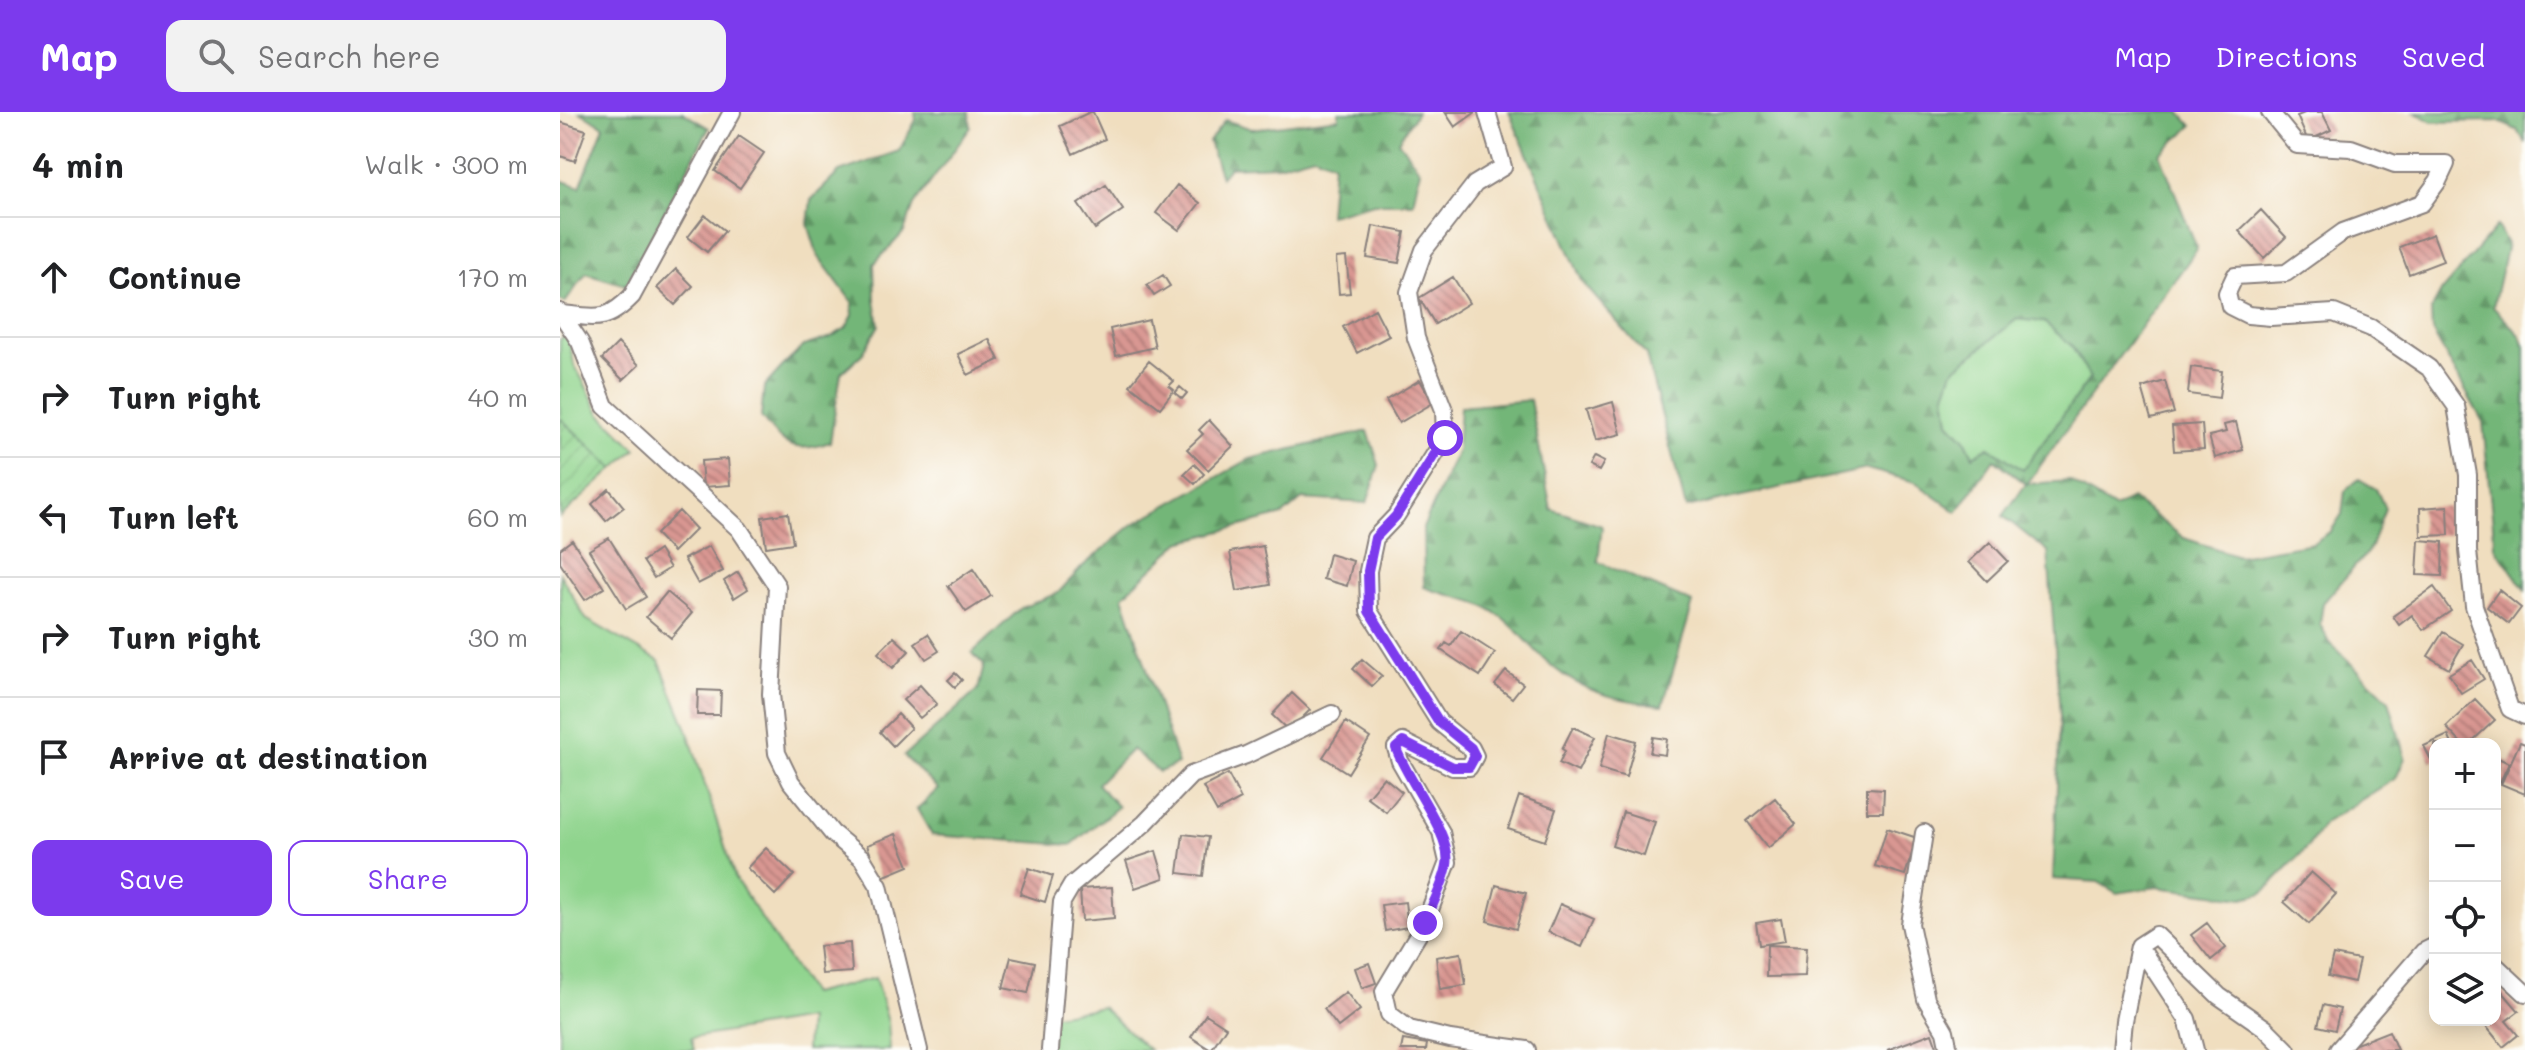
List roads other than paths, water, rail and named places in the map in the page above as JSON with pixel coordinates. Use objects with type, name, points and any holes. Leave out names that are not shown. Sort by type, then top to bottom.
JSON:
[{"type":"street","points":[[561,313],[598,319],[616,312],[632,296],[732,112]]},
{"type":"street","points":[[1487,112],[1503,167],[1475,184],[1424,250],[1409,292],[1416,338],[1444,410],[1445,438],[1396,516],[1375,538],[1368,571],[1369,611],[1439,722],[1471,748],[1475,756],[1469,767],[1453,767],[1403,742],[1396,748],[1400,761],[1441,832],[1448,862],[1425,923],[1384,991],[1389,1014],[1409,1029],[1450,1039],[1527,1050]]},
{"type":"street","points":[[2270,112],[2297,145],[2351,148],[2395,164],[2446,164],[2422,203],[2343,232],[2286,273],[2235,276],[2227,293],[2230,306],[2248,315],[2271,317],[2334,313],[2371,328],[2429,368],[2456,406],[2468,475],[2468,551],[2474,606],[2510,709],[2525,716]]},
{"type":"street","points":[[561,313],[580,342],[605,406],[739,529],[777,586],[771,694],[777,753],[791,782],[832,833],[862,858],[879,886],[919,1050]]},
{"type":"street","points":[[1050,1050],[1062,902],[1072,885],[1145,823],[1191,775],[1246,755],[1332,714]]},
{"type":"street","points":[[1924,833],[1910,924],[1926,999],[1945,1031],[1949,1050]]},
{"type":"street","points":[[2121,1050],[2139,946],[2156,935],[2219,996],[2265,1028],[2287,1050]]},
{"type":"street","points":[[2139,946],[2187,1019],[2195,1050]]},
{"type":"street","points":[[2338,1050],[2423,952],[2429,949]]},
{"type":"street","points":[[2501,971],[2525,993]]}]
